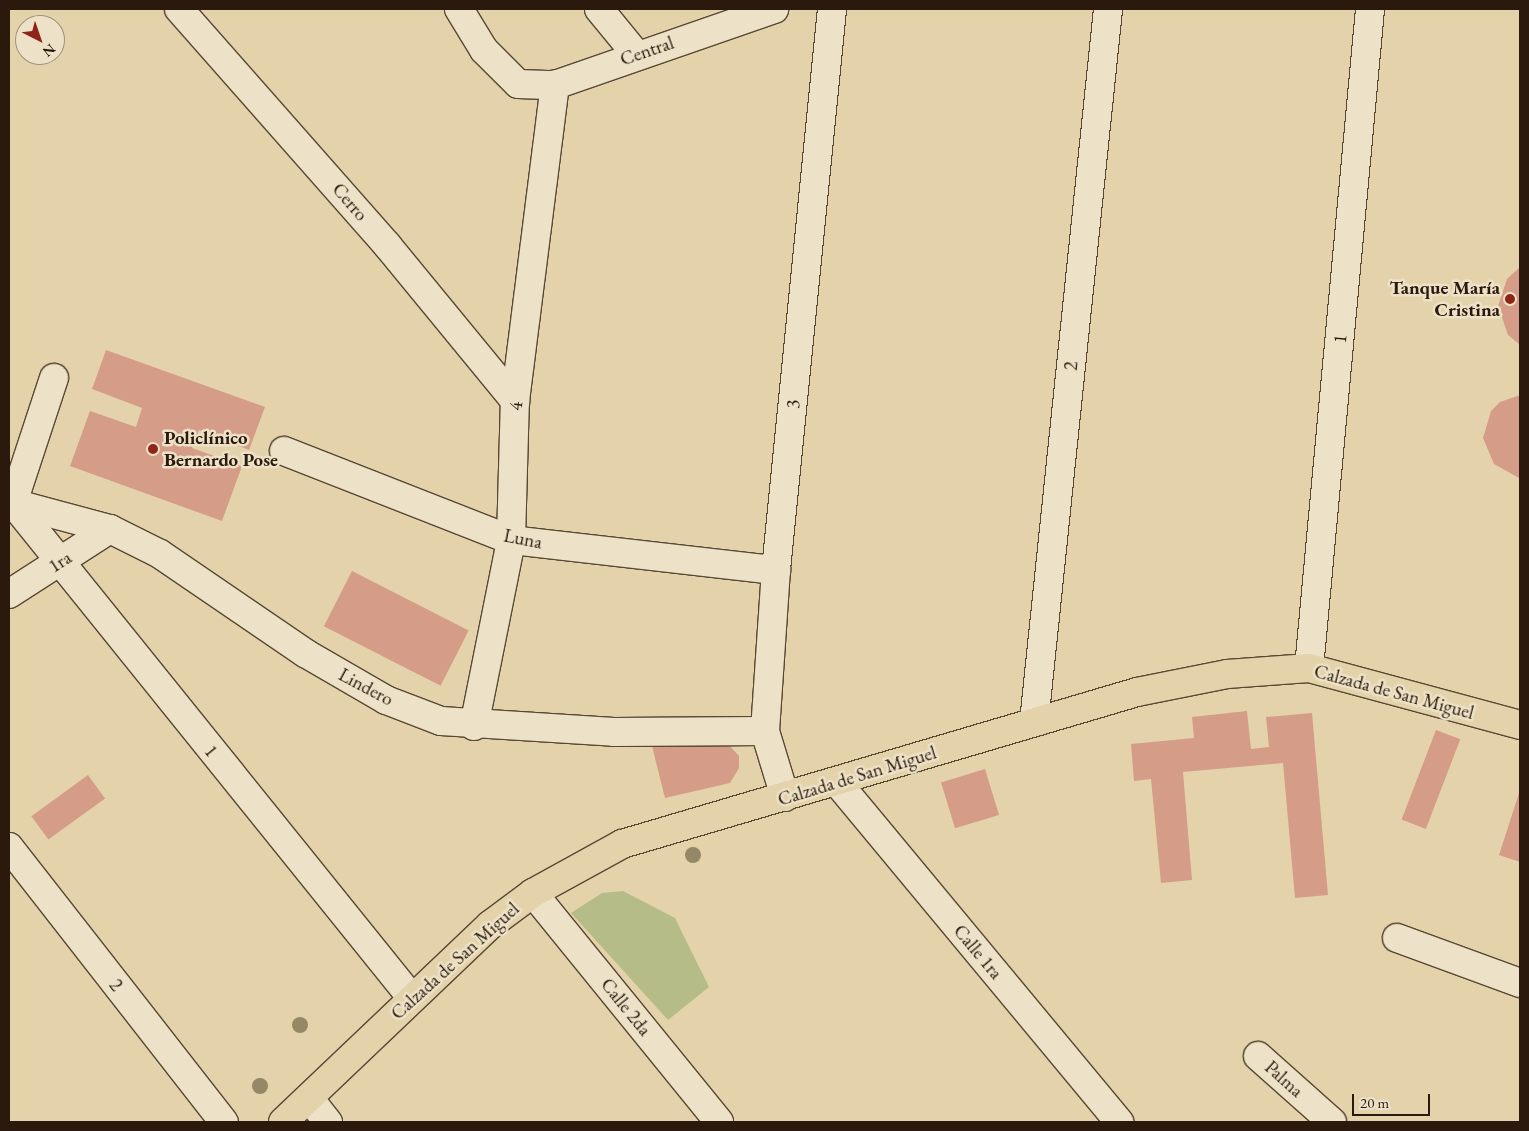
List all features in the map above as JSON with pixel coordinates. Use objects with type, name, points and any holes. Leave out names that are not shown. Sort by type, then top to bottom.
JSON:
[{"type":"main road","name":"Calzada de San Miguel","points":[[283,1122],[411,997],[490,925],[533,893],[622,844],[1137,692],[1218,675],[1309,668],[1520,725]]},
{"type":"street","name":"Cerro","points":[[179,9],[387,245],[515,401]]},
{"type":"street","name":"Central","points":[[459,9],[484,50],[518,84],[555,85],[636,54],[774,9]]},
{"type":"street","points":[[599,9],[636,54]]},
{"type":"street","name":"3","points":[[785,797],[765,731],[776,570],[832,9]]},
{"type":"street","name":"2","points":[[1034,722],[1108,9]]},
{"type":"street","name":"1","points":[[1309,668],[1370,9]]},
{"type":"street","name":"4","points":[[474,726],[511,540],[515,401],[555,85]]},
{"type":"street","points":[[11,502],[54,378]]},
{"type":"street","name":"Luna","points":[[284,451],[511,540],[776,570]]},
{"type":"street","name":"1","points":[[11,502],[58,563],[411,997]]},
{"type":"street","name":"Lindero","points":[[11,502],[110,529],[160,554],[256,621],[386,700],[441,721],[474,726],[614,732],[765,731]]},
{"type":"street","name":"1ra","points":[[9,594],[110,529]]},
{"type":"street","name":"Calle 1ra","points":[[837,782],[1119,1122]]},
{"type":"street","name":"2","points":[[9,847],[224,1122]]},
{"type":"street","name":"Calle 2da","points":[[533,893],[720,1122]]},
{"type":"street","points":[[1397,938],[1520,983]]},
{"type":"street","name":"Palma","points":[[1258,1056],[1332,1122]]},
{"type":"street","points":[[309,1098],[328,1122]]},
{"type":"green space","points":[[623,891],[675,918],[709,987],[668,1020],[571,913],[602,893]]},
{"type":"building","name":"Tanque María Cristina","points":[[1520,267],[1520,345],[1508,335],[1498,306],[1507,279]]},
{"type":"building","points":[[106,350],[265,407],[249,450],[199,430],[192,448],[242,466],[222,521],[70,466],[90,411],[136,427],[142,408],[92,389]]},
{"type":"building","points":[[1520,395],[1519,478],[1494,464],[1483,438],[1491,411],[1500,402]]},
{"type":"building","points":[[352,571],[469,630],[441,686],[324,626]]},
{"type":"building","points":[[1247,711],[1251,749],[1269,747],[1266,717],[1312,713],[1328,895],[1295,898],[1283,763],[1183,772],[1192,880],[1161,883],[1151,779],[1134,781],[1131,744],[1194,738],[1192,717]]},
{"type":"building","points":[[1436,730],[1460,739],[1426,829],[1402,820]]},
{"type":"building","points":[[651,742],[729,745],[739,756],[739,768],[730,783],[665,798]]},
{"type":"building","points":[[985,769],[999,815],[955,828],[941,782]]},
{"type":"building","points":[[88,775],[105,798],[48,840],[31,816]]},
{"type":"building","points":[[1520,790],[1520,862],[1499,855]]},
{"type":"place","name":"Tanque María Cristina","points":[[1510,299]]},
{"type":"place","name":"Policlínico Bernardo Pose","points":[[153,449]]}]
